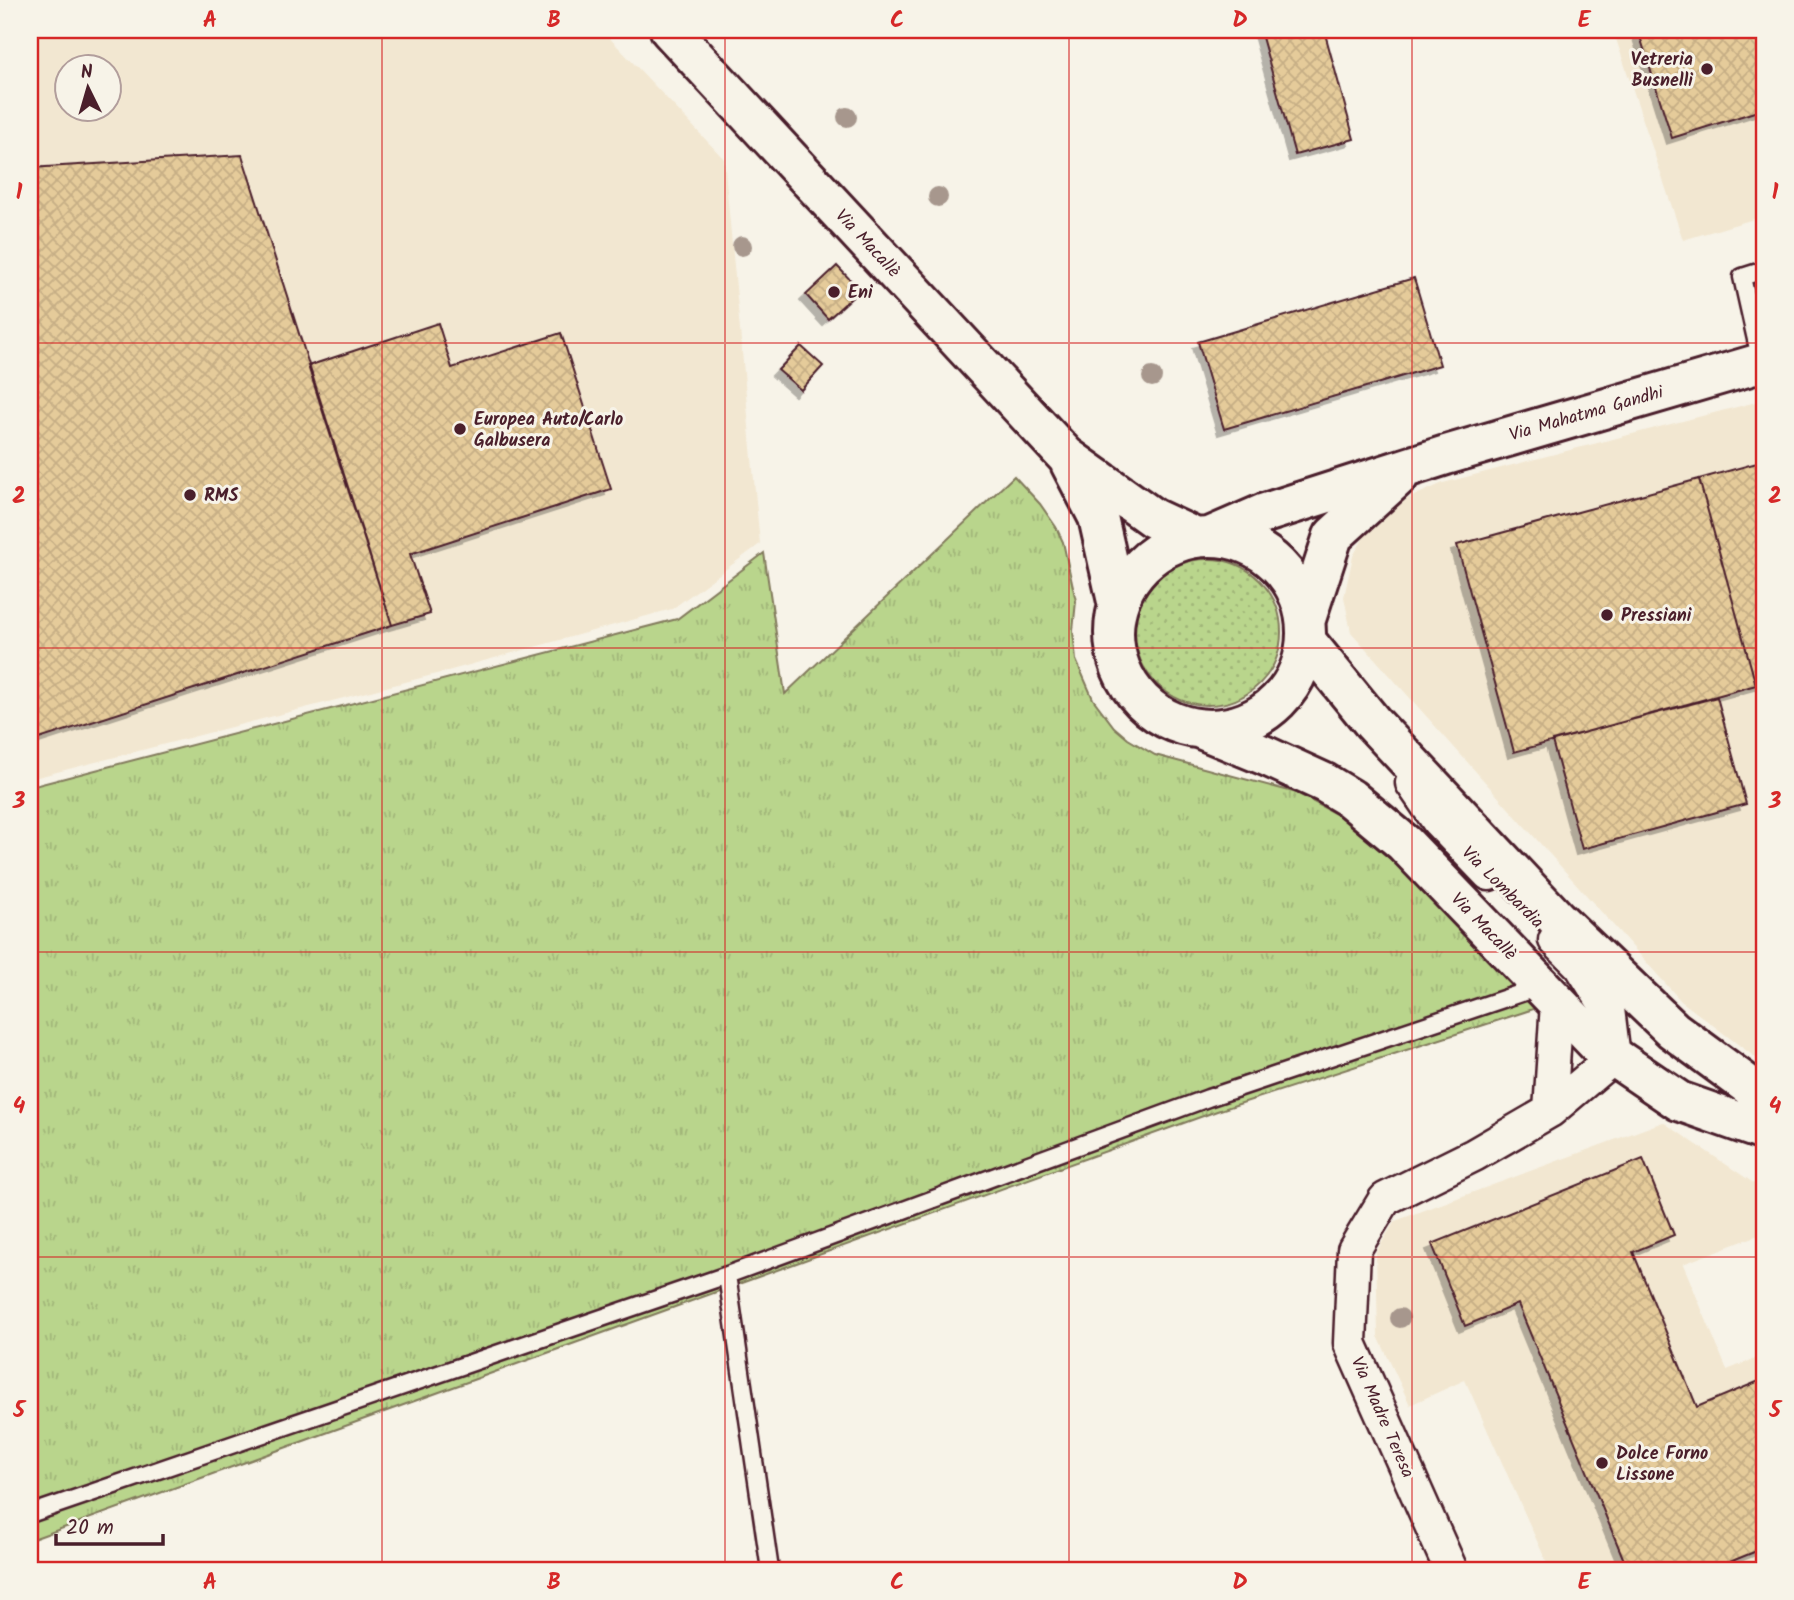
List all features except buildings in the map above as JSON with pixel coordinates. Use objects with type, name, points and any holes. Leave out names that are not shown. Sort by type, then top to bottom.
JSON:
[{"type":"street","name":"Via Macallè","points":[[670,30],[1066,456],[1153,518],[1204,537]]},
{"type":"street","name":"Via Mahatma Gandhi","points":[[1204,537],[1265,513],[1408,467],[1763,362]]},
{"type":"street","name":"Via Macallè","points":[[1066,456],[1098,517],[1118,606]]},
{"type":"street","name":"Via Mahatma Gandhi","points":[[1307,630],[1333,537],[1408,467]]},
{"type":"street","points":[[1204,537],[1243,542],[1259,550],[1283,569],[1300,596],[1307,630],[1301,666],[1282,698],[1256,718],[1232,727],[1198,728],[1181,725],[1151,709],[1130,686],[1117,659],[1114,641],[1118,606],[1126,586],[1138,569],[1165,548],[1204,537]]},
{"type":"street","name":"Via Macallè","points":[[1307,630],[1373,723],[1567,929],[1673,1030],[1764,1123]]},
{"type":"street","name":"Via Lombardia","points":[[1373,723],[1438,821],[1581,966],[1608,1009],[1614,1057]]},
{"type":"street","name":"Via Macallè","points":[[1198,728],[1266,756],[1350,799],[1404,843],[1601,1048],[1679,1101],[1764,1123]]},
{"type":"street","points":[[1549,995],[1550,1111]]},
{"type":"street","name":"Via Madre Teresa","points":[[1451,1570],[1350,1343],[1354,1250],[1385,1199],[1474,1155],[1550,1111],[1614,1057]]},
{"type":"lane","points":[[1763,362],[1742,276],[1764,270]]},
{"type":"lane","points":[[30,1514],[727,1275],[1208,1098],[1549,995]]},
{"type":"lane","points":[[727,1275],[770,1570]]},
{"type":"shaded area","points":[[30,30],[602,30],[724,159],[760,544],[672,609],[444,672],[30,779]]},
{"type":"shaded area","points":[[1613,30],[1764,30],[1764,216],[1683,240]]},
{"type":"shaded area","points":[[1764,400],[1764,1064],[1681,1001],[1351,632],[1344,597],[1353,556],[1371,525],[1387,508],[1443,483]]},
{"type":"shaded area","points":[[1663,1122],[1764,1190],[1764,1233],[1683,1264],[1727,1370],[1764,1355],[1764,1570],[1550,1570],[1465,1380],[1410,1405],[1378,1336],[1376,1252],[1395,1221]]},
{"type":"green space","points":[[1014,476],[1040,504],[1063,542],[1076,601],[1073,631],[1076,660],[1093,699],[1114,727],[1155,755],[1297,793],[1349,821],[1549,1004],[1217,1111],[30,1540],[30,787],[677,619],[764,553],[785,694]]},
{"type":"green space","points":[[1208,559],[1236,564],[1260,580],[1276,604],[1281,632],[1276,660],[1260,684],[1236,700],[1208,705],[1180,700],[1156,684],[1140,660],[1135,632],[1140,604],[1156,580],[1180,564]]},
{"type":"place","name":"Vetreria Busnelli","points":[[1707,69]]},
{"type":"place","name":"Eni","points":[[834,292]]},
{"type":"place","name":"Europea Auto/Carlo Galbusera","points":[[460,429]]},
{"type":"place","name":"RMS","points":[[190,495]]},
{"type":"place","name":"Pressiani","points":[[1607,615]]},
{"type":"place","name":"Dolce Forno Lissone","points":[[1602,1463]]}]
